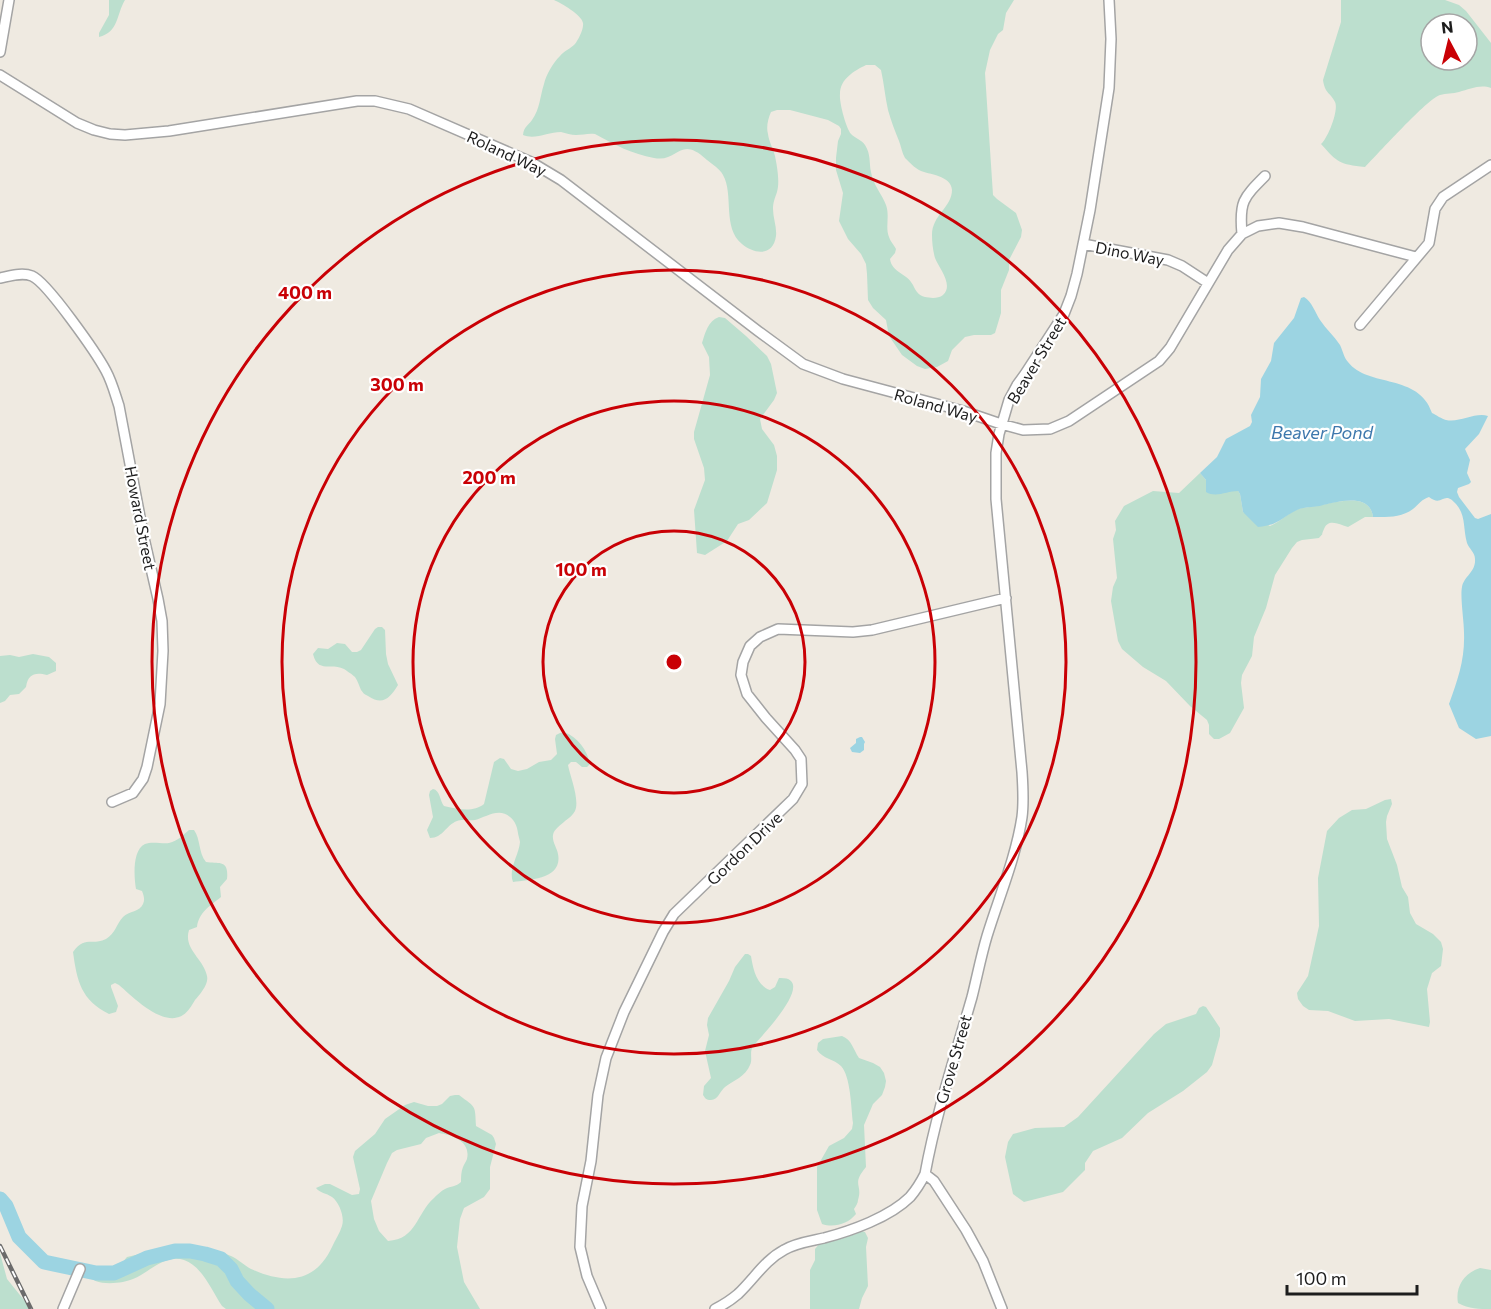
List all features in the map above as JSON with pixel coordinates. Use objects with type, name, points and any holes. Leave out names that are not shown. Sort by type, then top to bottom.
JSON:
[{"type":"street","points":[[0,52],[9,0]]},
{"type":"street","name":"Beaver Street","points":[[1024,794],[996,499],[996,453],[1001,424],[1009,400],[1064,314],[1077,274],[1090,210],[1109,88],[1111,39],[1109,0]]},
{"type":"street","name":"Roland Way","points":[[0,75],[77,123],[102,132],[125,135],[169,131],[357,101],[375,101],[409,109],[531,162],[561,180],[803,364],[843,379],[963,411],[1023,430],[1050,429],[1070,421],[1159,361],[1170,348],[1228,250],[1242,234]]},
{"type":"street","points":[[1360,325],[1429,243],[1435,209],[1443,197],[1491,165]]},
{"type":"street","points":[[1265,176],[1249,191],[1243,201],[1240,217],[1242,234],[1258,226],[1279,223],[1303,227],[1416,257]]},
{"type":"street","name":"Dino Way","points":[[1083,244],[1167,260],[1182,266],[1208,283]]},
{"type":"street","name":"Howard Street","points":[[0,278],[21,274],[30,275],[45,286],[73,322],[105,370],[119,406],[162,621],[163,651],[160,704],[143,779],[133,793],[111,802]]},
{"type":"street","name":"Gordon Drive","points":[[601,1309],[587,1276],[580,1247],[582,1206],[591,1161],[598,1095],[609,1049],[645,966],[674,914],[793,799],[802,784],[801,759],[747,694],[741,675],[743,662],[750,646],[760,637],[778,629],[853,632],[872,630],[1006,598]]},
{"type":"street","name":"Grove Street","points":[[925,1174],[943,1094],[987,936],[1018,838],[1024,794]]},
{"type":"street","points":[[715,1309],[737,1295],[767,1261],[782,1250],[839,1234],[880,1218],[909,1198],[925,1174],[934,1181],[966,1230],[983,1261],[1002,1309]]},
{"type":"street","points":[[63,1309],[80,1269]]},
{"type":"green space","points":[[109,0],[125,0],[114,27],[99,37],[109,15]]},
{"type":"green space","points":[[554,0],[1014,0],[1006,13],[1003,30],[998,34],[990,50],[985,73],[993,195],[1016,213],[1022,230],[1021,237],[1009,260],[1009,270],[1001,290],[1001,313],[995,333],[965,337],[952,350],[948,361],[937,367],[925,369],[902,355],[889,336],[886,320],[868,300],[866,264],[848,239],[839,221],[843,193],[836,170],[836,158],[841,129],[828,120],[790,110],[771,112],[767,131],[775,156],[778,179],[773,207],[776,236],[771,248],[762,252],[752,250],[736,237],[730,220],[728,192],[723,175],[698,153],[690,149],[679,151],[669,157],[654,158],[631,152],[595,134],[574,135],[561,132],[532,137],[523,135],[537,111],[550,69],[562,54],[575,44],[583,28],[579,16]],"holes":[[[866,65],[875,65],[881,70],[888,110],[905,158],[917,169],[944,178],[951,185],[951,196],[935,222],[932,235],[935,258],[945,276],[947,286],[946,291],[939,297],[929,298],[921,295],[910,281],[891,264],[890,259],[896,249],[888,233],[886,205],[872,177],[867,148],[851,134],[843,115],[840,98],[842,84],[857,70]]]},
{"type":"green space","points":[[1341,0],[1445,0],[1459,5],[1466,11],[1419,12],[1419,72],[1479,72],[1479,28],[1491,43],[1491,88],[1475,87],[1434,98],[1365,167],[1340,162],[1321,144],[1330,130],[1336,106],[1323,80],[1341,22]]},
{"type":"green space","points":[[719,317],[725,318],[746,336],[767,356],[771,364],[777,393],[760,419],[762,429],[774,445],[777,470],[767,503],[749,520],[738,524],[727,541],[705,555],[697,553],[694,510],[705,480],[694,432],[710,375],[709,357],[702,343],[710,324]]},
{"type":"green space","points":[[1200,473],[1206,480],[1206,484],[1238,491],[1243,512],[1270,526],[1298,509],[1341,501],[1358,501],[1365,504],[1373,517],[1365,517],[1348,527],[1334,523],[1328,524],[1319,538],[1302,540],[1292,548],[1275,575],[1266,608],[1254,637],[1252,656],[1242,675],[1244,708],[1230,733],[1219,739],[1214,739],[1209,734],[1207,720],[1166,681],[1143,667],[1122,649],[1118,641],[1111,601],[1117,578],[1113,539],[1116,530],[1115,521],[1124,506],[1153,491],[1179,493]]},
{"type":"green space","points":[[378,627],[385,630],[388,664],[398,685],[389,697],[382,700],[373,699],[364,694],[355,677],[344,669],[318,664],[313,654],[318,648],[328,649],[337,643],[345,644],[352,652],[357,652]]},
{"type":"green space","points":[[33,654],[49,657],[56,663],[56,671],[47,675],[33,675],[19,694],[10,695],[0,703],[0,656],[19,657]]},
{"type":"green space","points":[[564,732],[574,737],[581,745],[590,764],[582,767],[576,762],[571,762],[568,765],[576,795],[576,806],[573,814],[558,827],[553,835],[558,862],[550,873],[536,879],[513,882],[512,872],[520,841],[514,822],[506,814],[497,813],[475,820],[457,821],[438,836],[430,838],[427,830],[433,817],[430,791],[433,789],[437,791],[444,806],[465,810],[480,807],[484,804],[494,762],[500,758],[504,759],[511,769],[518,771],[539,762],[551,760],[557,754],[556,735]]},
{"type":"green space","points":[[1391,799],[1392,804],[1386,822],[1387,839],[1402,887],[1408,897],[1410,913],[1416,924],[1433,934],[1441,942],[1443,949],[1441,966],[1432,973],[1427,989],[1429,1027],[1389,1019],[1355,1021],[1328,1011],[1309,1010],[1298,999],[1297,993],[1308,976],[1319,926],[1318,878],[1327,831],[1339,818],[1352,810],[1366,809]]},
{"type":"green space","points":[[189,830],[194,830],[206,862],[225,865],[227,873],[227,879],[220,887],[221,897],[203,913],[197,927],[189,930],[189,943],[207,976],[205,986],[187,1012],[175,1018],[149,1009],[115,983],[111,987],[118,1006],[116,1012],[109,1014],[86,996],[76,972],[73,952],[85,942],[106,939],[123,917],[142,907],[144,896],[142,891],[136,889],[135,872],[136,858],[141,847],[148,843],[172,842]]},
{"type":"green space","points":[[745,954],[751,956],[756,976],[765,988],[770,990],[775,987],[779,978],[790,980],[793,987],[791,997],[753,1046],[748,1069],[725,1087],[715,1099],[708,1100],[703,1095],[704,1086],[711,1078],[705,1051],[709,1035],[708,1018],[735,967]]},
{"type":"green space","points":[[1203,1006],[1220,1028],[1212,1065],[1207,1072],[1183,1091],[1148,1113],[1122,1138],[1093,1151],[1085,1163],[1085,1170],[1063,1192],[1024,1202],[1013,1194],[1005,1157],[1008,1142],[1013,1134],[1035,1128],[1064,1127],[1078,1117],[1154,1034],[1166,1024],[1196,1014]]},
{"type":"green space","points":[[842,1036],[850,1042],[859,1058],[880,1067],[886,1081],[882,1095],[873,1104],[864,1125],[866,1167],[858,1181],[859,1195],[854,1209],[856,1214],[845,1223],[831,1226],[822,1224],[817,1210],[817,1167],[829,1146],[844,1138],[852,1129],[853,1123],[847,1077],[841,1066],[817,1050],[818,1043],[823,1039]]},
{"type":"green space","points":[[459,1095],[472,1105],[475,1110],[476,1126],[492,1135],[496,1144],[490,1167],[490,1189],[484,1197],[464,1208],[460,1219],[457,1247],[464,1282],[480,1309],[226,1309],[201,1273],[184,1260],[163,1262],[139,1276],[122,1282],[95,1281],[88,1273],[117,1267],[127,1257],[176,1246],[191,1246],[221,1252],[234,1257],[251,1269],[275,1277],[298,1278],[308,1274],[325,1259],[343,1222],[341,1210],[335,1199],[316,1188],[330,1184],[352,1195],[359,1194],[353,1157],[355,1151],[375,1134],[385,1119],[405,1105],[414,1102],[437,1106],[450,1096]],"holes":[[[439,1133],[455,1137],[466,1148],[467,1159],[463,1166],[461,1182],[436,1196],[405,1236],[388,1241],[379,1231],[371,1201],[392,1153],[421,1144],[426,1138]]]},
{"type":"green space","points":[[861,1231],[865,1232],[868,1238],[866,1247],[868,1286],[859,1309],[810,1309],[810,1270],[815,1260],[815,1249],[820,1243]]},
{"type":"green space","points":[[0,1253],[7,1279],[30,1309],[0,1309]]},
{"type":"green space","points":[[1480,1268],[1491,1270],[1491,1309],[1470,1308],[1458,1303],[1458,1291],[1462,1281],[1469,1273]]},
{"type":"water","name":"Beaver Pond","points":[[1304,297],[1340,345],[1347,360],[1357,370],[1416,392],[1425,400],[1432,413],[1444,419],[1451,421],[1478,415],[1488,416],[1479,434],[1465,449],[1470,460],[1467,473],[1471,482],[1458,488],[1457,492],[1475,518],[1491,514],[1491,736],[1476,739],[1459,728],[1449,704],[1463,652],[1462,587],[1475,563],[1474,554],[1467,543],[1461,513],[1452,500],[1445,498],[1437,501],[1429,497],[1404,514],[1383,517],[1373,517],[1371,509],[1359,501],[1343,501],[1299,509],[1275,523],[1258,527],[1243,512],[1238,491],[1218,494],[1206,492],[1206,480],[1200,473],[1217,457],[1226,439],[1250,426],[1251,415],[1260,397],[1261,379],[1271,361],[1274,343],[1294,318],[1301,298]]},
{"type":"water","points":[[860,737],[865,742],[864,750],[860,753],[852,752],[850,748]]},
{"type":"waterway","points":[[0,1199],[6,1206],[19,1237],[44,1262],[96,1273],[114,1273],[147,1258],[175,1251],[205,1254],[221,1259],[231,1269],[237,1281],[267,1309]]},
{"type":"railway","points":[[0,1246],[31,1309]]}]
